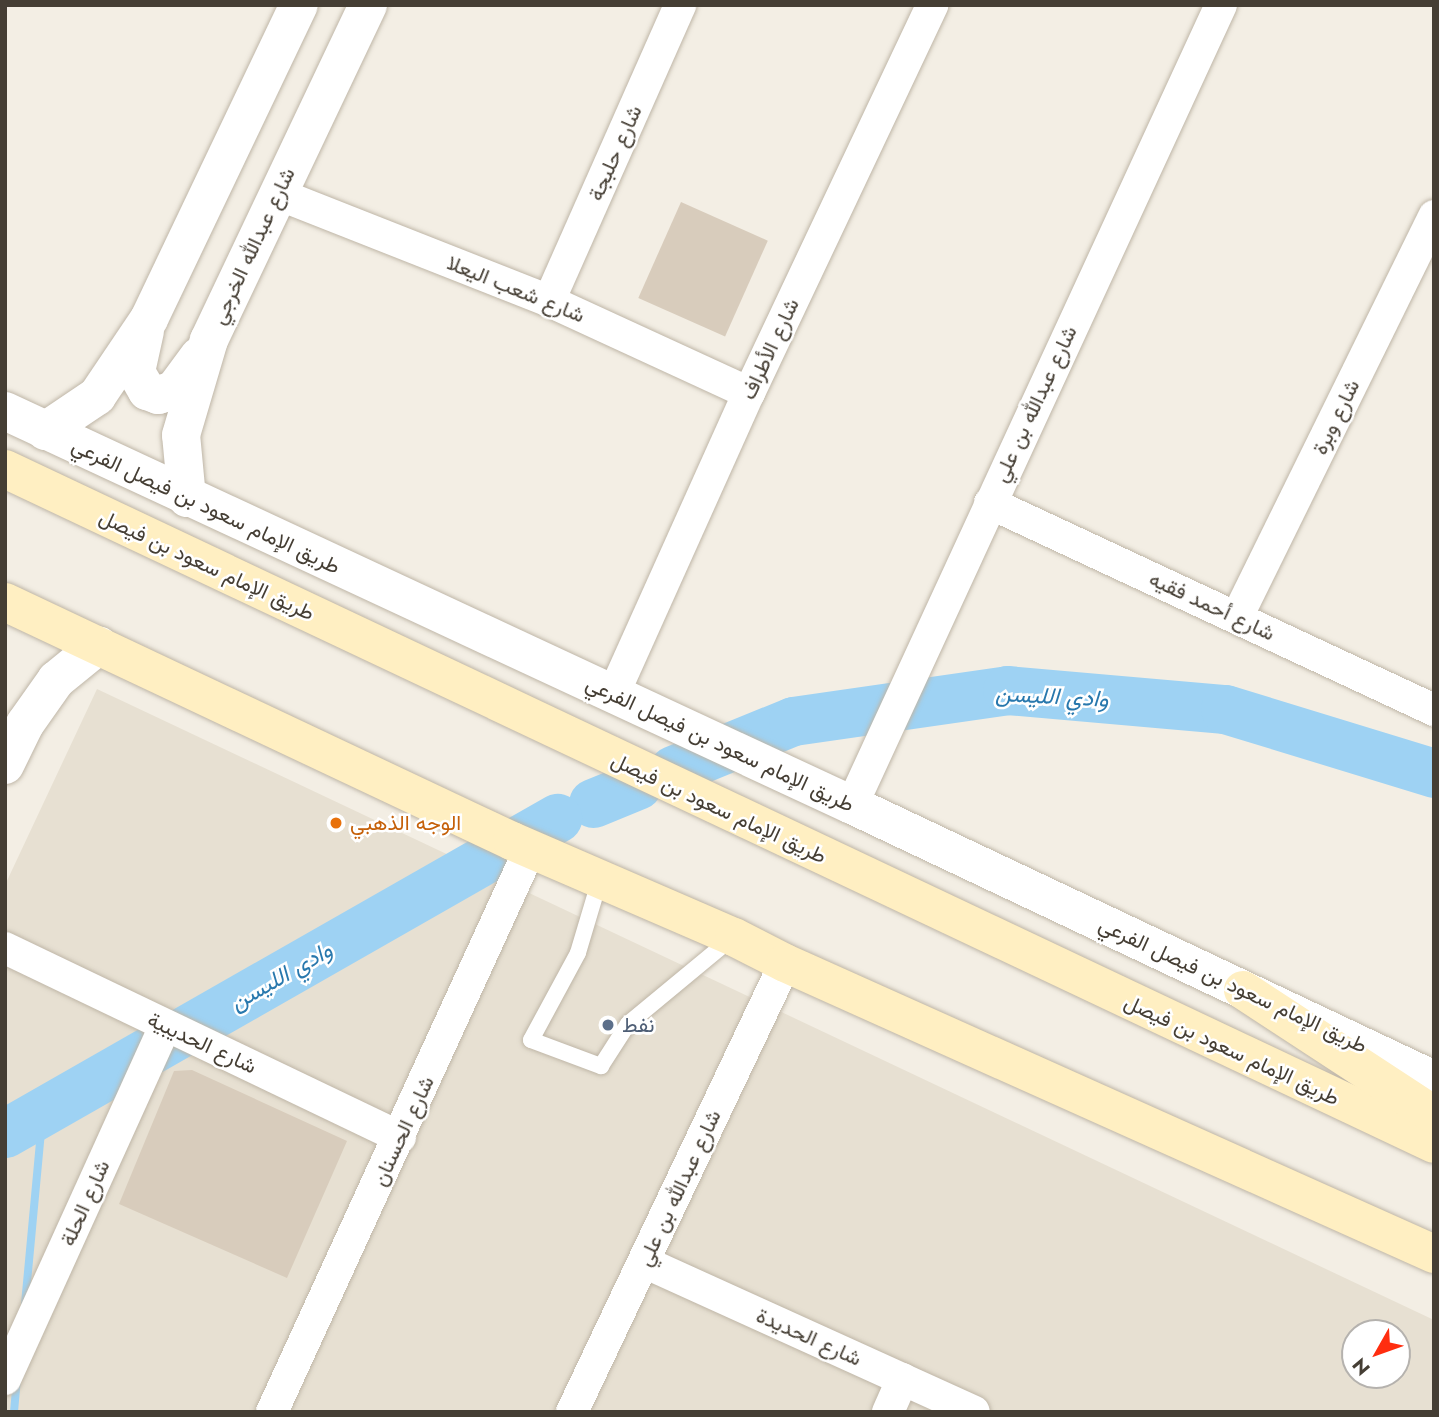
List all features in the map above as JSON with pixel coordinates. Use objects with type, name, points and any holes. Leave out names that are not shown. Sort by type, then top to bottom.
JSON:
[{"type":"main road","name":"طريق الإمام سعود بن فيصل","points":[[5,469],[1434,1144]]},
{"type":"main road","points":[[5,602],[530,849],[734,937],[785,963],[1434,1254]]},
{"type":"main road","points":[[1243,990],[1434,1115]]},
{"type":"street","points":[[209,340],[174,390],[153,394],[144,387],[136,372],[149,319],[299,5]]},
{"type":"street","name":"شارع عبدالله الخرجي","points":[[187,498],[181,435],[209,340],[368,5]]},
{"type":"street","name":"شارع حلبجة","points":[[549,301],[680,5]]},
{"type":"street","name":"شارع الأطراف","points":[[613,695],[749,393],[932,5]]},
{"type":"street","name":"شارع عبدالله بن علي","points":[[852,805],[989,503],[1222,5]]},
{"type":"street","name":"شارع شعب اليعلا","points":[[278,194],[549,301],[749,393]]},
{"type":"street","name":"شارع وبرة","points":[[1237,617],[1434,216]]},
{"type":"street","points":[[45,431],[97,396],[149,319]]},
{"type":"street","name":"طريق الإمام سعود بن فيصل الفرعي","points":[[5,411],[187,498],[852,805],[1434,1080]]},
{"type":"street","name":"شارع أحمد فقيه","points":[[989,503],[1434,710]]},
{"type":"street","points":[[5,765],[24,724],[56,680],[99,645]]},
{"type":"street","name":"شارع الحسنان","points":[[272,1412],[530,849]]},
{"type":"street","name":"شارع الحديبية","points":[[5,948],[400,1137]]},
{"type":"street","name":"شارع عبدالله بن علي","points":[[572,1412],[785,963]]},
{"type":"street","name":"شارع الحلة","points":[[5,1379],[165,1026]]},
{"type":"street","name":"شارع الحديدة","points":[[644,1262],[974,1412]]},
{"type":"street","points":[[888,1412],[903,1379]]},
{"type":"lane","points":[[600,879],[578,953],[531,1040],[601,1066],[628,1024],[734,937]]},
{"type":"shaded area","points":[[97,689],[1434,1320],[1434,1412],[5,1412],[5,885]]},
{"type":"building","points":[[681,202],[768,241],[725,337],[638,298]]},
{"type":"building","points":[[192,1070],[347,1141],[287,1278],[119,1204],[174,1071]]},
{"type":"waterway","name":"وادي الليسن","points":[[673,770],[793,721],[1007,690],[1225,709],[1434,773]]},
{"type":"waterway","name":"وادي الليسن","points":[[593,803],[637,785]]},
{"type":"waterway","name":"وادي الليسن","points":[[5,1133],[557,818]]},
{"type":"waterway","points":[[25,1304],[43,1111]]},
{"type":"waterway","points":[[14,1412],[17,1380]]},
{"type":"place","name":"الوجه الذهبي","points":[[336,823]]},
{"type":"place","name":"نفط","points":[[608,1025]]}]
